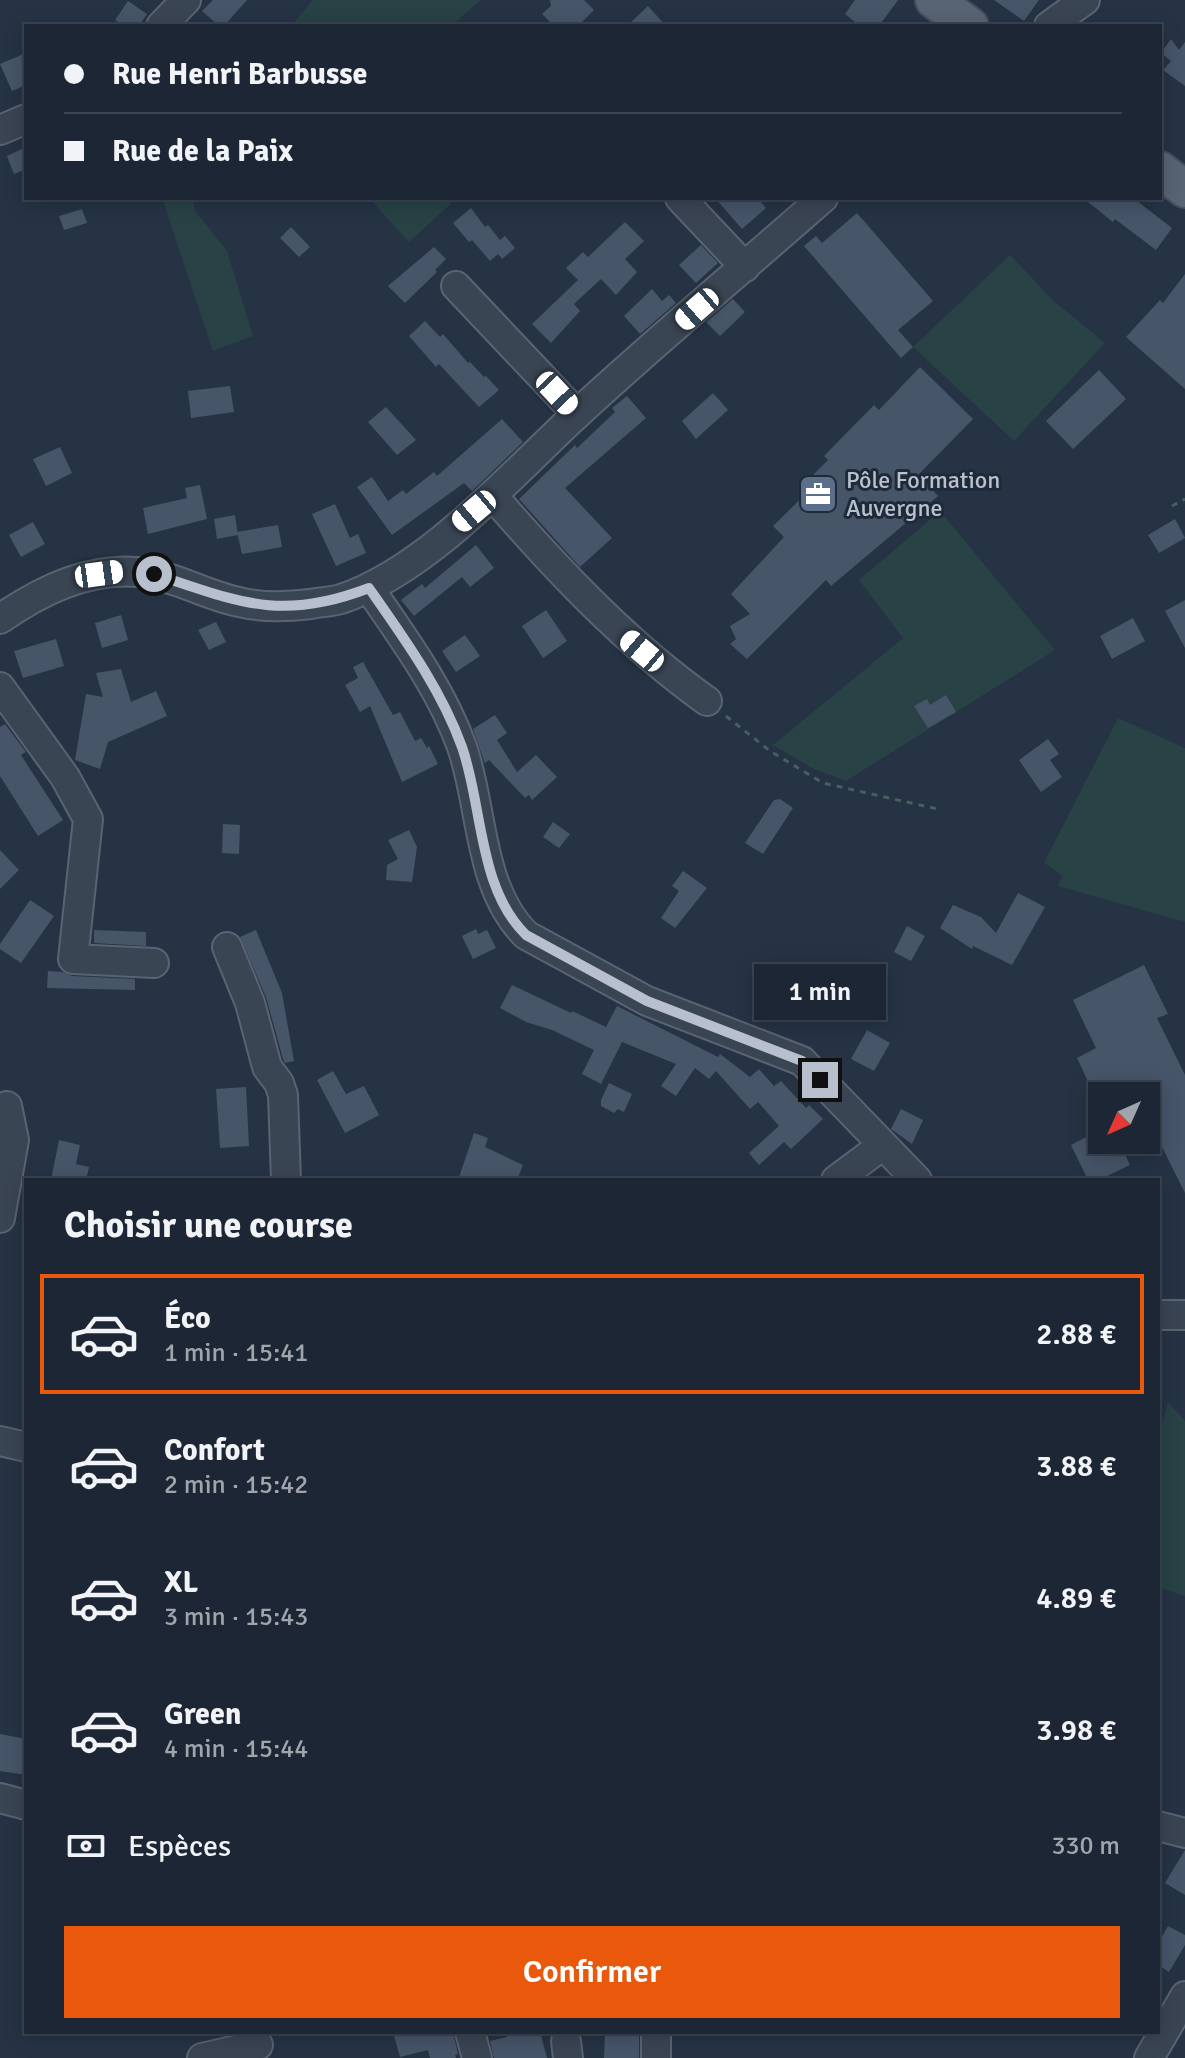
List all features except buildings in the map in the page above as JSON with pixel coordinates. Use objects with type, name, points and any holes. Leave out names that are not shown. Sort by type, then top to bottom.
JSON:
[{"type":"main road","points":[[934,0],[967,24]]},
{"type":"main road","points":[[1162,172],[1185,189]]},
{"type":"street","points":[[163,24],[186,0]]},
{"type":"street","points":[[1052,24],[1085,0]]},
{"type":"street","points":[[0,130],[24,120]]},
{"type":"street","points":[[682,200],[745,267]]},
{"type":"street","points":[[0,619],[46,590],[81,577],[116,572],[154,574],[238,602],[279,608],[338,600],[369,588],[398,572],[493,496],[577,414],[821,200]]},
{"type":"street","points":[[456,286],[577,414]]},
{"type":"street","points":[[493,496],[542,553],[626,638],[707,701]]},
{"type":"street","points":[[369,588],[420,663],[449,716],[463,750],[493,876],[514,924],[526,935],[647,1001],[802,1061],[915,1178]]},
{"type":"street","points":[[0,687],[65,777],[88,819],[73,959],[154,963]]},
{"type":"street","points":[[227,947],[250,1003],[267,1067],[279,1083],[283,1095],[286,1178]]},
{"type":"street","points":[[0,1218],[14,1140],[7,1106]]},
{"type":"street","points":[[839,1178],[883,1145]]},
{"type":"street","points":[[1160,1315],[1185,1315]]},
{"type":"street","points":[[0,1441],[24,1447]]},
{"type":"street","points":[[0,1798],[24,1804]]},
{"type":"street","points":[[1160,1827],[1185,1833]]},
{"type":"street","points":[[1149,2058],[1185,1996]]},
{"type":"street","points":[[471,2034],[477,2058]]},
{"type":"street","points":[[656,2034],[656,2058]]},
{"type":"street","points":[[202,2058],[258,2045]]},
{"type":"path","points":[[1172,506],[1185,499]]},
{"type":"path","points":[[707,701],[770,751],[823,783],[942,810]]},
{"type":"green space","points":[[313,0],[481,0],[453,24],[293,24]]},
{"type":"green space","points":[[163,200],[196,200],[193,202],[196,212],[227,251],[253,336],[213,351]]},
{"type":"green space","points":[[371,200],[455,200],[409,242]]},
{"type":"green space","points":[[1010,255],[1055,302],[1105,343],[1014,441],[913,347]]},
{"type":"green space","points":[[940,511],[1055,650],[846,781],[814,769],[773,745],[903,638],[859,580]]},
{"type":"green space","points":[[1118,718],[1185,748],[1185,922],[1058,886],[1062,875],[1044,863]]},
{"type":"green space","points":[[1168,1402],[1185,1421],[1185,1596],[1160,1588],[1160,1432]]},
{"type":"place","name":"Pôle Formation Auvergne","points":[[818,494]]},
{"type":"route","points":[[154,574],[238,602],[279,608],[338,600],[369,588],[420,663],[449,716],[463,750],[493,876],[514,924],[526,935],[647,1001],[689,1020],[802,1061],[820,1080]]}]
